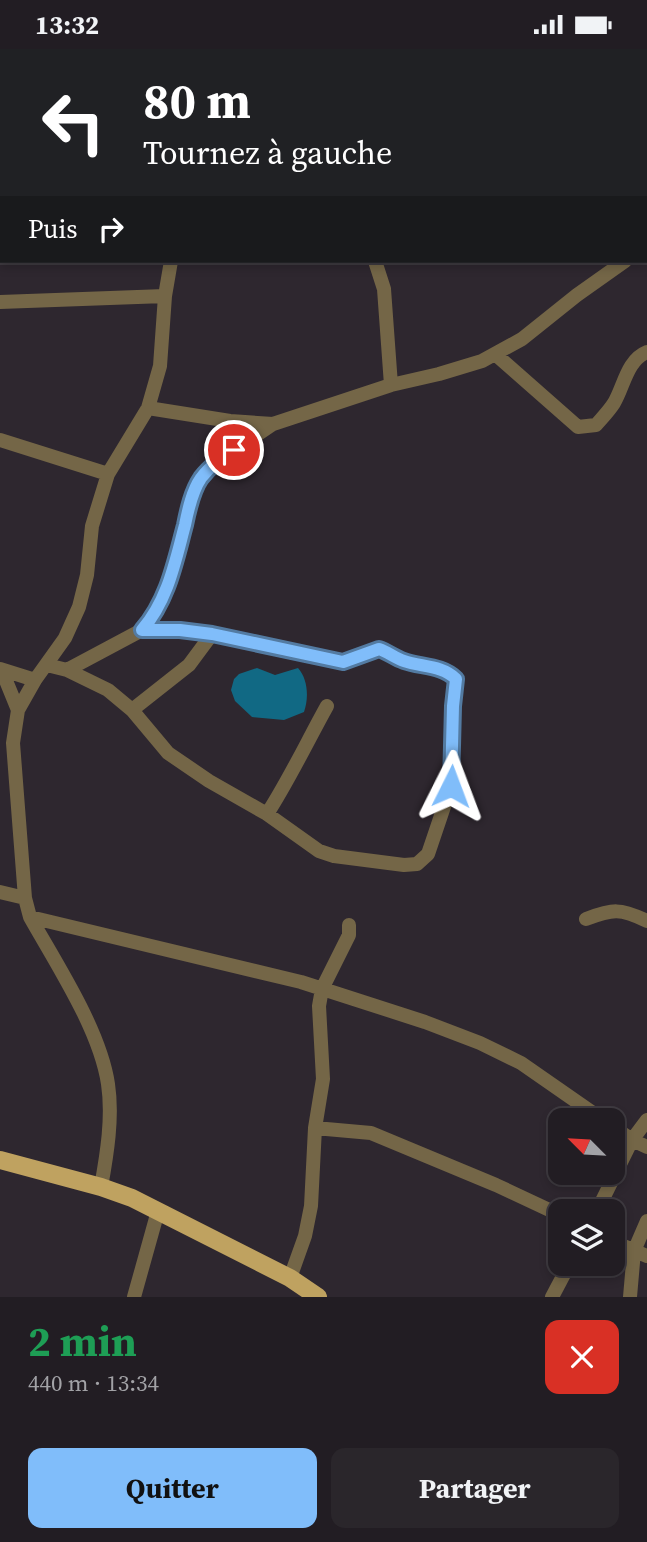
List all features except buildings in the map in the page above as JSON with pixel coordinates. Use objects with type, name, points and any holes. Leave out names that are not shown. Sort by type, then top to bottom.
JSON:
[{"type":"main road","points":[[0,1160],[132,1198],[290,1278],[318,1297]]},
{"type":"street","points":[[101,1187],[108,1147],[108,1084],[95,1040],[30,917],[25,898],[13,743],[18,711],[35,680],[65,638],[79,607],[87,575],[92,526],[108,474],[148,408],[160,366],[165,296],[171,263]]},
{"type":"street","points":[[375,263],[384,289],[391,385]]},
{"type":"street","points":[[67,670],[142,630],[161,603],[189,506],[200,480],[215,463],[273,424],[391,385],[481,361],[522,339],[622,263]]},
{"type":"street","points":[[0,302],[165,296]]},
{"type":"street","points":[[495,353],[578,427],[596,425],[613,404],[628,371],[642,354],[647,352]]},
{"type":"street","points":[[148,408],[230,421],[273,424]]},
{"type":"street","points":[[0,440],[108,474]]},
{"type":"street","points":[[47,665],[67,670],[108,690],[132,710],[168,753],[209,781],[267,814],[319,851],[334,856],[404,865],[417,864],[428,854],[451,786],[456,679],[453,675],[427,665],[402,661],[379,649],[343,662],[212,634],[180,630],[142,630]]},
{"type":"street","points":[[132,710],[190,665],[212,634]]},
{"type":"street","points":[[1,670],[35,680]]},
{"type":"street","points":[[1,670],[18,711]]},
{"type":"street","points":[[267,814],[327,706]]},
{"type":"street","points":[[0,891],[25,898]]},
{"type":"street","points":[[586,919],[611,910],[628,912],[647,921]]},
{"type":"street","points":[[30,917],[322,989],[425,1021],[521,1063],[586,1108]]},
{"type":"street","points":[[290,1278],[306,1236],[311,1206],[315,1128],[323,1079],[318,1019],[322,989],[345,943],[349,925]]},
{"type":"street","points":[[603,1199],[632,1140],[647,1121]]},
{"type":"street","points":[[315,1128],[371,1133],[548,1209]]},
{"type":"street","points":[[625,1135],[647,1147]]},
{"type":"street","points":[[134,1297],[158,1211]]},
{"type":"street","points":[[630,1297],[647,1221]]},
{"type":"street","points":[[552,1297],[563,1276]]},
{"type":"water","points":[[257,668],[275,675],[298,668],[307,689],[304,712],[284,720],[252,717],[235,701],[231,690],[234,679],[239,674]]},
{"type":"route","points":[[234,450],[215,463],[200,480],[189,506],[161,603],[142,630],[180,630],[212,634],[343,662],[379,649],[402,661],[427,665],[453,675],[456,685],[451,786]]}]
